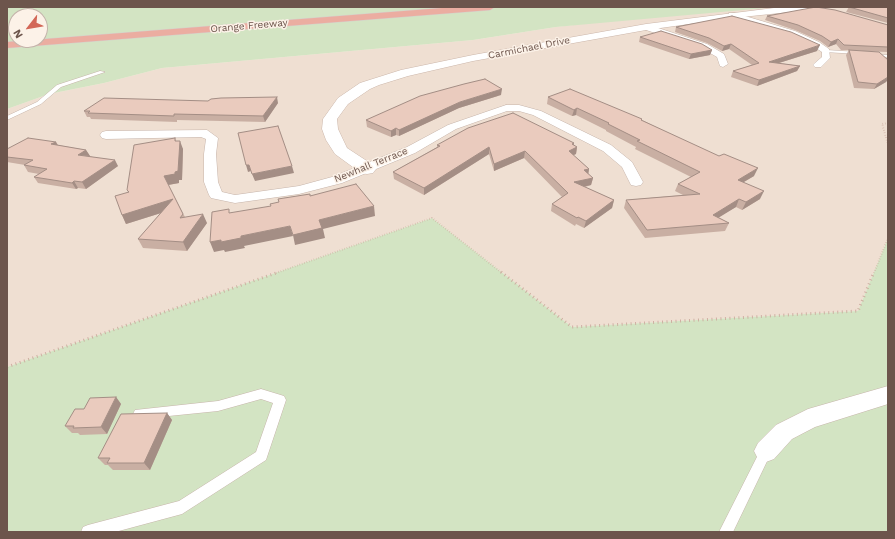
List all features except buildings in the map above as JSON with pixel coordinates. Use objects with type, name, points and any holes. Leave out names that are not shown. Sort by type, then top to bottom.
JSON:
[{"type":"highway","name":"Orange Freeway","points":[[48,33],[408,7]]},
{"type":"highway","name":"Orange Freeway","points":[[7,45],[490,7]]},
{"type":"street","name":"Carmichael Drive","points":[[367,169],[341,151],[334,140],[330,129],[330,119],[342,101],[365,86],[385,78],[441,65],[646,27],[732,15],[809,7]]},
{"type":"street","points":[[732,15],[801,36],[816,44],[826,51],[826,58],[818,65]]},
{"type":"street","points":[[646,27],[704,46],[721,56],[723,64]]},
{"type":"street","name":"Newhall Terrace","points":[[106,135],[203,133],[212,138],[210,154],[211,182],[216,194],[235,200],[299,190],[337,180],[367,169],[473,119],[506,108],[519,108],[537,113],[607,148],[627,165],[636,182]]},
{"type":"street","points":[[766,451],[784,432],[808,419],[888,395]]},
{"type":"lane","points":[[826,51],[888,56]]},
{"type":"lane","points":[[7,118],[39,103],[59,86],[102,72]]},
{"type":"lane","points":[[88,532],[182,508],[261,456],[280,400],[260,394],[218,406],[139,414]]},
{"type":"lane","points":[[726,532],[766,451]]},
{"type":"path","points":[[888,123],[882,124],[888,144]]},
{"type":"path","points":[[7,368],[432,218],[572,327],[858,311],[888,238]]},
{"type":"shaded area","points":[[732,7],[888,7],[888,238],[858,311],[572,327],[432,218],[7,367],[7,109],[49,94],[104,83],[162,68],[473,40],[556,27]]},
{"type":"green space","points":[[7,7],[776,7],[556,27],[473,40],[162,68],[104,83],[49,94],[7,109]]},
{"type":"green space","points":[[432,218],[572,327],[858,311],[888,238],[888,532],[7,532],[7,367]]}]
